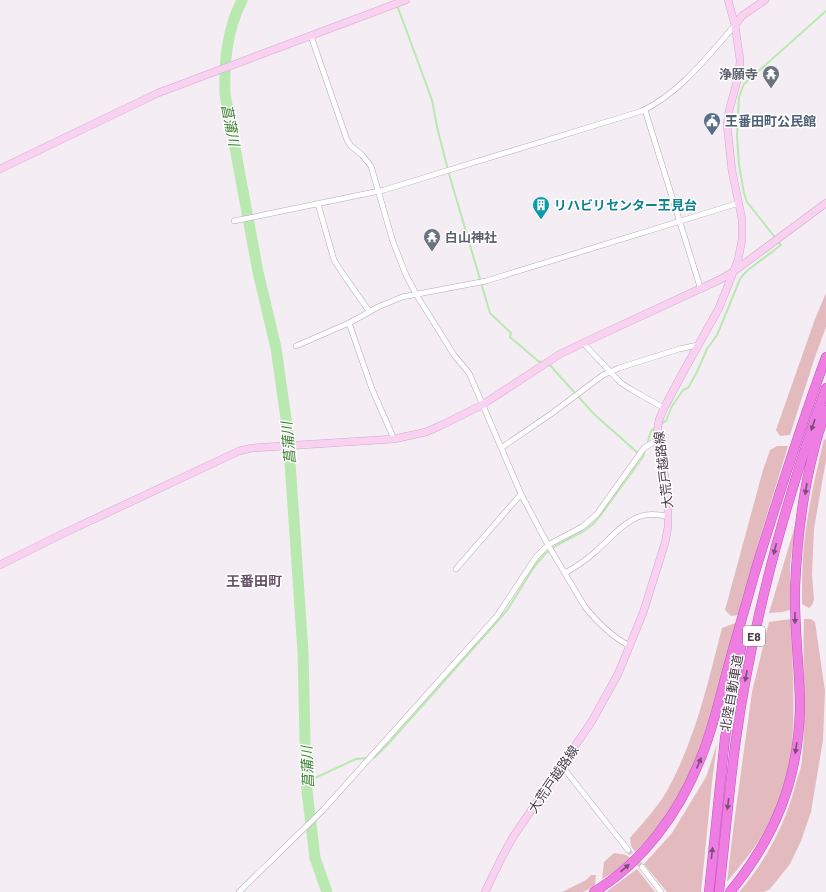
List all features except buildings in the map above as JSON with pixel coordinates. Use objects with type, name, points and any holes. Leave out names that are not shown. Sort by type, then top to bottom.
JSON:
[{"type":"highway","name":"北陸自動車道","points":[[594,892],[628,866],[648,845],[668,820],[689,787],[701,759],[711,728],[740,623],[804,416],[826,357]]},
{"type":"highway","name":"北陸自動車道","points":[[719,892],[736,739],[752,645],[787,505],[826,388]]},
{"type":"highway","points":[[730,892],[765,843],[780,812],[790,782],[799,727],[800,708],[795,621],[797,562],[806,485],[814,450],[826,410]]},
{"type":"highway","name":"北陸自動車道","points":[[709,892],[718,791],[731,696],[741,644],[770,526]]},
{"type":"street","points":[[0,169],[158,93],[406,0]]},
{"type":"street","name":"大荒戸越路線","points":[[485,892],[513,837],[599,710],[618,674],[650,592],[663,552],[667,535],[668,516],[665,477],[657,440],[658,425],[664,408],[719,308],[738,260],[742,240],[742,219],[732,170],[727,134],[728,111],[740,67],[740,53],[735,25],[728,0]]},
{"type":"street","points":[[235,221],[378,192],[542,143],[645,110],[668,96],[680,85],[742,16],[765,0]]},
{"type":"street","points":[[311,36],[347,140],[371,166],[393,242],[406,275],[416,294],[454,355],[468,373],[521,494],[548,545],[585,607],[614,637],[630,646]]},
{"type":"street","points":[[645,110],[701,290]]},
{"type":"street","points":[[296,346],[349,323],[369,311],[392,301],[416,294],[477,284],[739,203]]},
{"type":"street","points":[[0,564],[239,451],[252,448],[394,439],[426,432],[442,426],[482,404],[560,354],[701,290],[733,272],[826,203]]},
{"type":"street","points":[[318,204],[334,260],[369,311]]},
{"type":"street","points":[[349,323],[372,389],[394,439]]},
{"type":"street","points":[[582,343],[621,382],[664,408]]},
{"type":"street","points":[[501,448],[532,428],[603,375],[619,368],[679,349],[698,345]]},
{"type":"street","points":[[239,892],[336,796],[497,616],[536,557],[548,545],[582,527],[590,521],[597,514],[644,448],[657,440]]},
{"type":"street","points":[[456,569],[521,494]]},
{"type":"street","points":[[565,573],[585,561],[620,529],[636,518],[642,515],[652,514],[668,516]]},
{"type":"street","points":[[562,766],[628,850]]},
{"type":"street","points":[[642,867],[661,892]]},
{"type":"shaded area","points":[[826,293],[826,327],[790,435],[780,436],[776,430],[815,319]]},
{"type":"shaded area","points":[[824,439],[826,440],[826,460],[814,529],[812,574],[814,600],[809,608],[802,604],[804,540],[814,482]]},
{"type":"shaded area","points":[[777,446],[788,446],[759,541],[739,615],[731,616],[725,610],[763,470],[770,450]]},
{"type":"shaded area","points":[[797,519],[790,564],[790,610],[769,613]]},
{"type":"shaded area","points":[[791,619],[793,722],[790,765],[778,804],[761,837],[748,857],[727,882],[752,692],[769,622]]},
{"type":"shaded area","points":[[804,619],[811,619],[815,622],[825,691],[823,740],[811,812],[801,841],[790,864],[770,889],[764,892],[739,892],[758,868],[781,827],[792,798],[801,765],[804,724]]},
{"type":"shaded area","points":[[738,622],[708,728],[689,778],[670,812],[650,837],[635,852],[631,846],[630,838],[665,794],[687,749],[712,669],[722,628]]},
{"type":"shaded area","points":[[717,744],[701,892],[667,892],[644,864],[672,833],[706,777]]},
{"type":"shaded area","points":[[614,853],[626,855],[630,858],[616,871],[602,879],[604,862]]},
{"type":"shaded area","points":[[637,869],[655,892],[606,892]]},
{"type":"shaded area","points":[[591,875],[596,875],[595,886],[583,892],[562,892],[586,880]]},
{"type":"waterway","name":"菖蒲川","points":[[242,0],[230,34],[226,58],[225,94],[258,272],[276,348],[288,433],[303,652],[306,782],[315,858],[327,892]]},
{"type":"waterway","points":[[397,5],[432,100],[449,174],[490,313],[511,333],[510,337],[542,363]]},
{"type":"waterway","points":[[660,424],[666,421],[672,406],[683,390],[688,388],[696,374],[707,349],[717,335],[740,279],[748,270],[781,245],[747,202],[744,193],[739,165],[737,136],[739,97],[744,84],[826,11]]},
{"type":"waterway","points":[[548,365],[551,366],[594,414],[639,454]]},
{"type":"waterway","points":[[647,445],[651,431],[655,428]]},
{"type":"waterway","points":[[372,758],[375,757],[389,743],[508,609],[534,567],[545,554],[557,545],[584,531],[593,524],[643,457],[645,449]]},
{"type":"waterway","points":[[306,782],[356,759],[368,758]]},
{"type":"tunnel","points":[[628,850],[642,867]]},
{"type":"place","name":"浄願寺","points":[[771,89]]},
{"type":"place","name":"王番田町公民館","points":[[712,136]]},
{"type":"place","name":"リハビリセンター王見台","points":[[541,220]]},
{"type":"place","name":"白山神社","points":[[432,252]]},
{"type":"district","name":"王番田町","points":[[254,580]]}]
